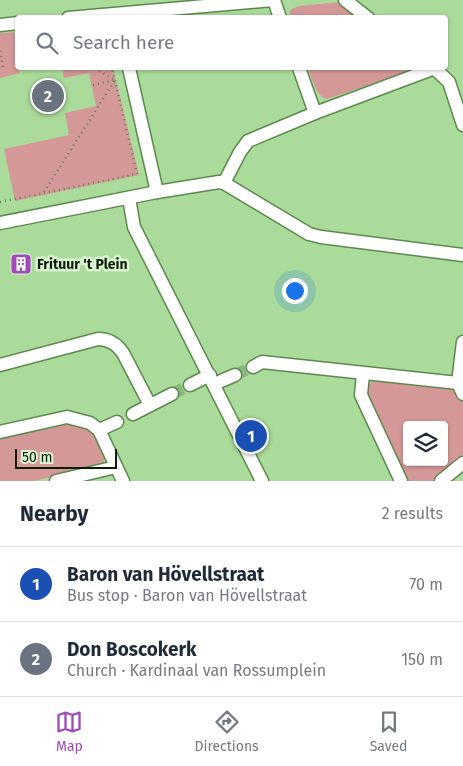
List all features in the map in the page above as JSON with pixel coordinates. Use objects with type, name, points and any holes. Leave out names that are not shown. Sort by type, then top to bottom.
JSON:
[{"type":"street","points":[[117,15],[274,0],[279,15]]},
{"type":"street","points":[[345,0],[364,15]]},
{"type":"street","points":[[0,25],[15,23]]},
{"type":"street","points":[[300,70],[315,113]]},
{"type":"street","points":[[224,183],[240,152],[252,138],[429,70]]},
{"type":"street","points":[[436,70],[457,87],[463,125]]},
{"type":"street","points":[[130,72],[157,192]]},
{"type":"street","points":[[0,222],[215,182],[224,183],[309,234],[463,255]]},
{"type":"street","points":[[129,198],[134,227],[262,481]]},
{"type":"street","points":[[0,365],[98,339],[108,340],[123,353],[150,405]]},
{"type":"street","points":[[252,367],[262,362],[461,388],[463,342]]},
{"type":"street","points":[[363,374],[361,395],[401,481]]},
{"type":"street","points":[[190,385],[235,375]]},
{"type":"street","points":[[133,414],[172,394]]},
{"type":"street","points":[[0,432],[67,417],[90,423],[98,430],[123,481]]},
{"type":"street","points":[[98,430],[117,422]]},
{"type":"street","points":[[442,481],[463,463]]},
{"type":"street","points":[[56,481],[116,467]]},
{"type":"path","points":[[0,51],[3,67],[0,68]]},
{"type":"path","points":[[98,70],[115,80]]},
{"type":"path","points":[[0,201],[137,174],[112,70]]},
{"type":"path","points":[[93,85],[115,80],[130,72]]},
{"type":"path","points":[[44,192],[115,80]]},
{"type":"shaded area","points":[[342,2],[358,15],[290,15],[290,10],[299,6]]},
{"type":"shaded area","points":[[15,32],[15,70],[19,70],[20,73],[0,78],[0,33]]},
{"type":"shaded area","points":[[62,70],[113,70],[139,175],[15,201],[4,149],[69,135],[65,113],[96,106],[89,73],[64,78]]},
{"type":"shaded area","points":[[309,70],[406,70],[398,75],[327,99],[317,91]]},
{"type":"shaded area","points":[[375,381],[456,386],[463,400],[463,459],[438,481],[404,481],[365,394],[370,383]]},
{"type":"shaded area","points":[[65,422],[83,426],[90,430],[104,453],[104,462],[101,465],[34,481],[0,481],[0,436]]},
{"type":"tunnel","points":[[235,375],[253,367]]},
{"type":"tunnel","points":[[172,394],[190,385]]},
{"type":"place","name":"Don Boscokerk","points":[[48,96]]},
{"type":"place","name":"Frituur 't Plein","points":[[21,264]]},
{"type":"place","name":"Baron van Hövellstraat","points":[[251,436]]}]
